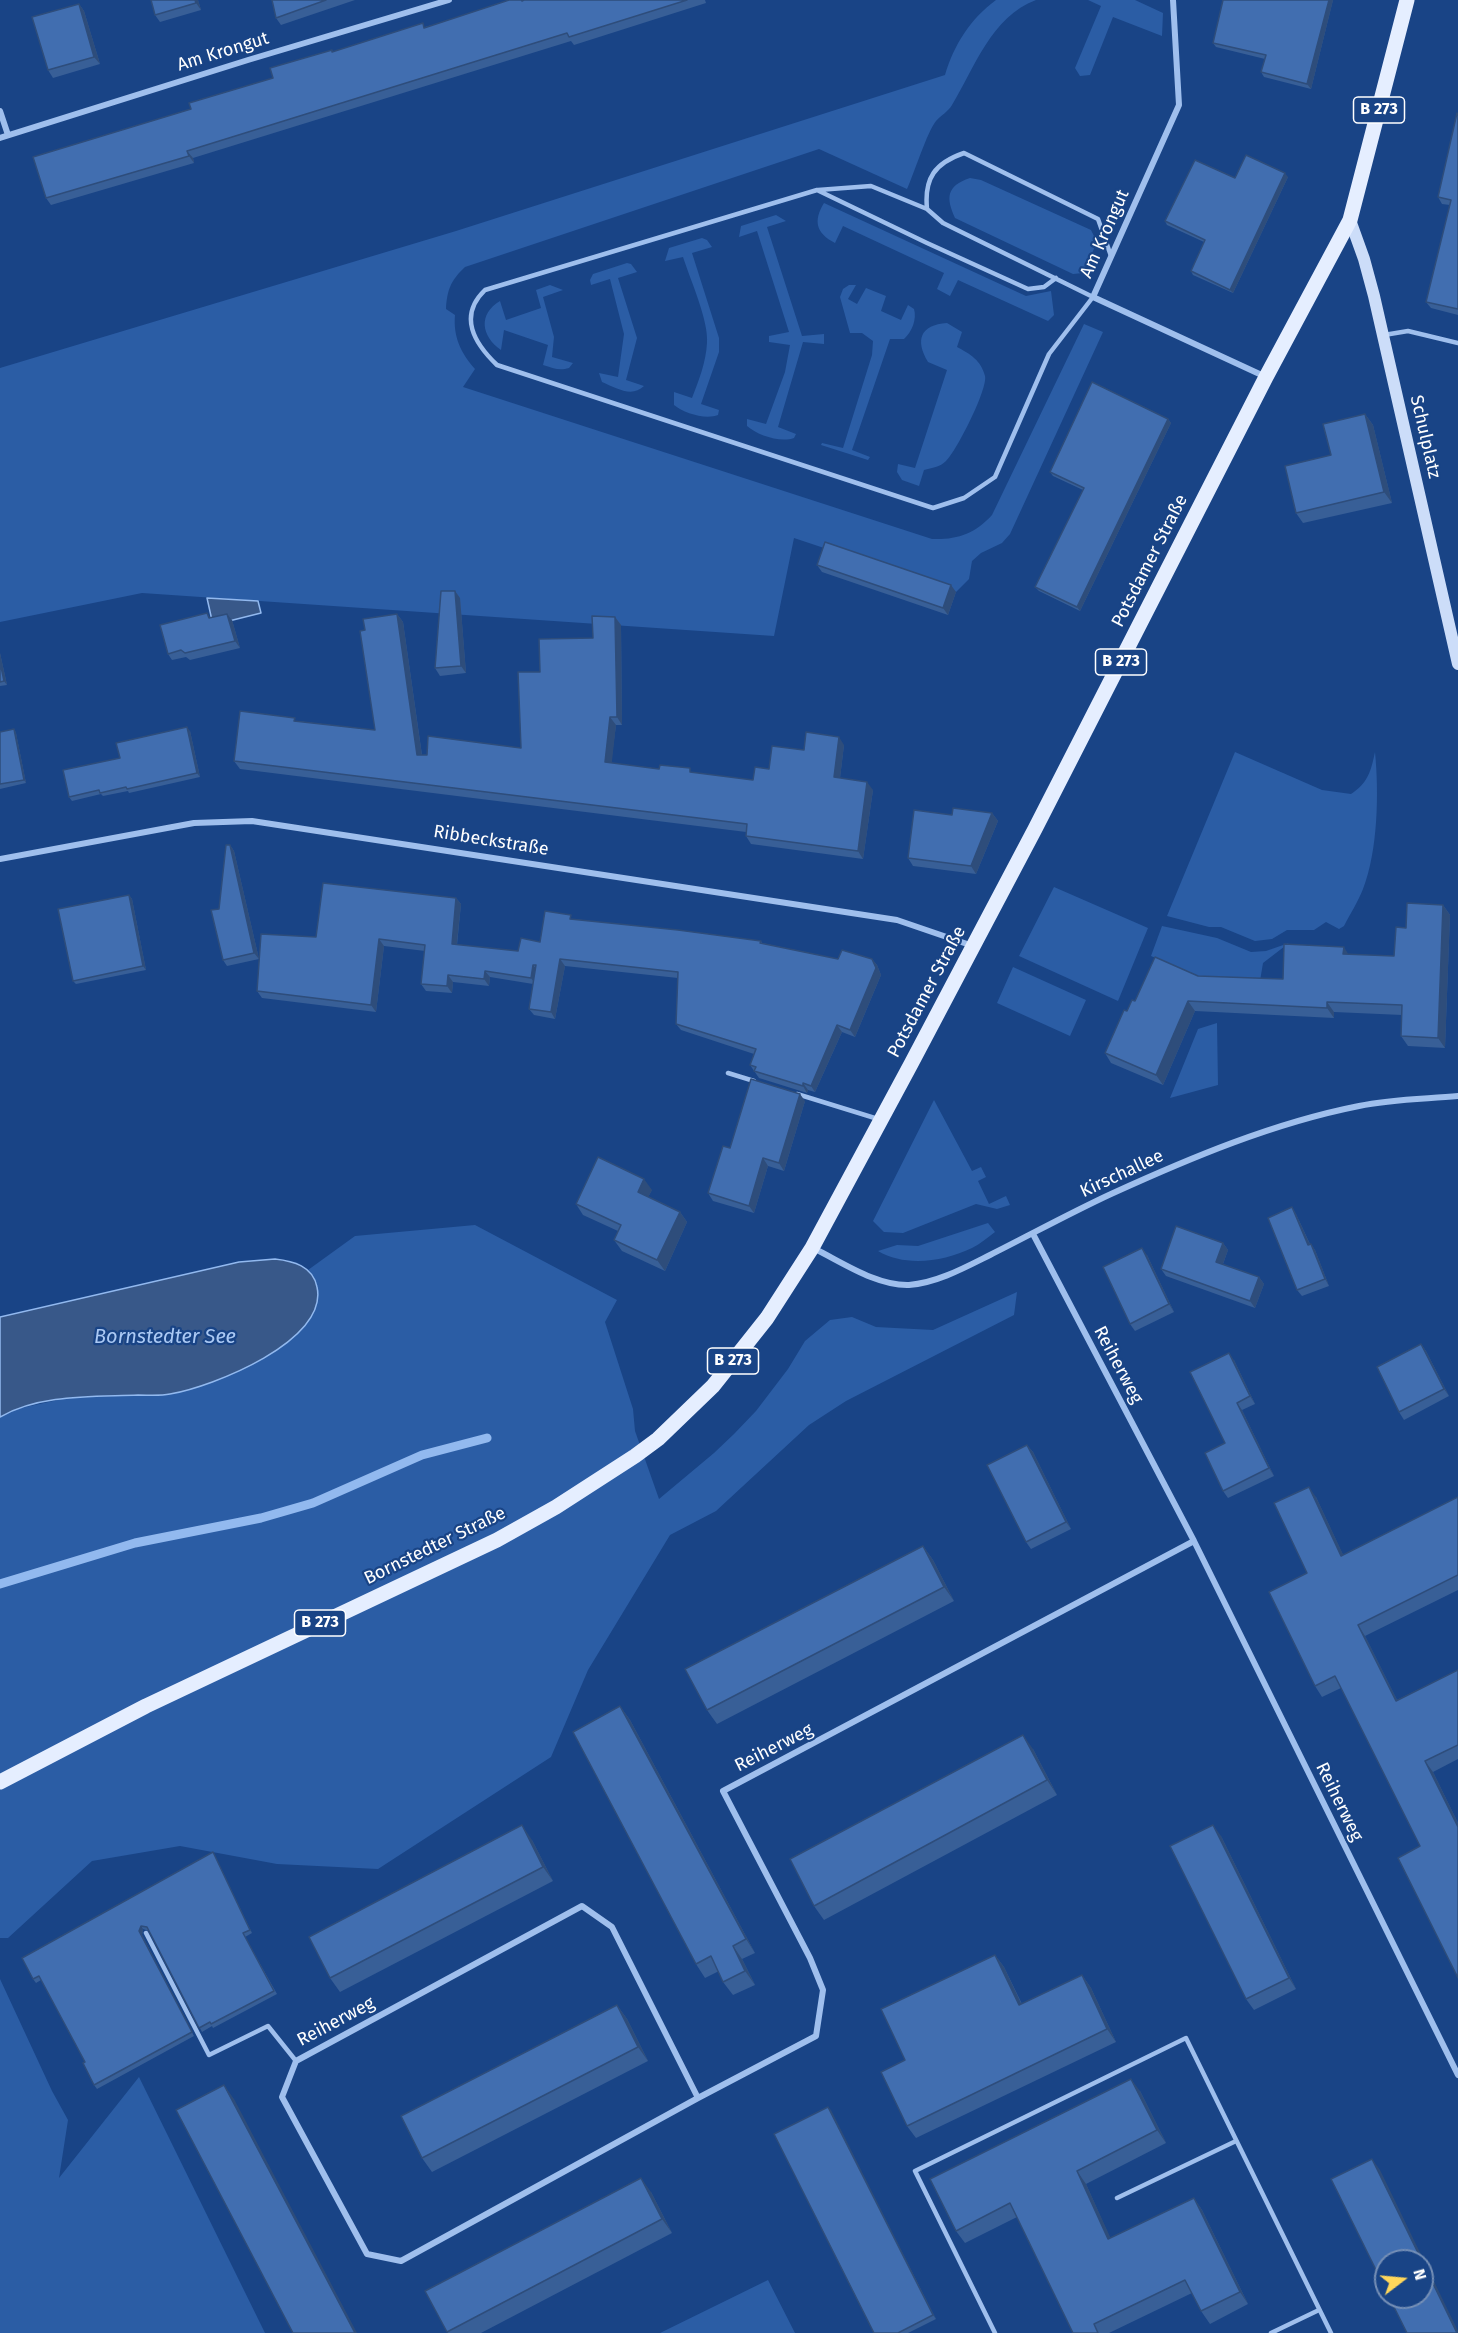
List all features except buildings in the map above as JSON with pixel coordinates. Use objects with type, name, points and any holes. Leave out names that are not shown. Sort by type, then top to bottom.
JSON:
[{"type":"main road","name":"Potsdamer Straße","points":[[812,1248],[974,946],[1266,376],[1350,220],[1407,0]]},
{"type":"main road","name":"Bornstedter Straße","points":[[0,1782],[146,1706],[497,1540],[556,1507],[625,1463],[658,1438],[713,1386],[767,1318],[812,1248]]},
{"type":"street","name":"Am Krongut","points":[[0,138],[449,0]]},
{"type":"street","name":"Am Krongut","points":[[1173,0],[1179,105],[1093,297],[1266,376]]},
{"type":"street","points":[[0,111],[8,135]]},
{"type":"street","name":"Schulplatz","points":[[1350,220],[1364,259],[1383,335],[1458,663]]},
{"type":"street","name":"Ribbeckstraße","points":[[0,859],[194,823],[252,821],[897,920],[974,946]]},
{"type":"street","name":"Kirschallee","points":[[812,1248],[889,1283],[910,1285],[932,1280],[966,1266],[1165,1170],[1229,1145],[1299,1121],[1360,1106],[1458,1096]]},
{"type":"street","name":"Reiherweg","points":[[1033,1234],[1194,1541],[1458,2075]]},
{"type":"street","name":"Reiherweg","points":[[698,2098],[612,1927],[582,1906],[296,2061],[282,2097],[367,2254],[401,2261],[816,2036],[823,1990],[810,1958],[723,1791],[1194,1541]]},
{"type":"lane","points":[[927,208],[926,190],[935,171],[946,159],[964,153],[1098,219],[1112,256]]},
{"type":"lane","points":[[871,186],[927,208],[943,223],[1093,297],[1049,354],[995,477],[964,498],[933,508],[497,365],[484,353],[473,337],[471,316],[474,300],[485,290],[817,190],[871,186]]},
{"type":"lane","points":[[817,190],[1028,289],[1044,287],[1056,278]]},
{"type":"lane","points":[[1383,335],[1408,331],[1458,343]]},
{"type":"lane","points":[[728,1073],[761,1083]]},
{"type":"lane","points":[[794,1093],[880,1120]]},
{"type":"lane","points":[[146,1933],[209,2055],[268,2026],[296,2061]]},
{"type":"lane","points":[[995,2333],[915,2171],[1186,2038],[1331,2333]]},
{"type":"lane","points":[[1117,2198],[1236,2141]]},
{"type":"lane","points":[[1271,2333],[1319,2310]]},
{"type":"shaded area","points":[[996,0],[1036,0],[1007,18],[986,45],[949,110],[932,126],[907,189],[819,149],[465,267],[456,276],[451,286],[446,309],[455,315],[455,330],[459,344],[475,369],[463,387],[932,539],[965,534],[979,527],[992,515],[1084,324],[1103,332],[1010,534],[1002,543],[981,553],[972,561],[969,579],[956,592],[794,538],[774,636],[142,593],[0,622],[0,368],[456,231],[945,75],[964,33]]},
{"type":"shaded area","points":[[1088,0],[1135,0],[1163,13],[1162,36],[1113,17],[1090,75],[1080,76],[1075,68],[1101,6]]},
{"type":"shaded area","points":[[970,178],[981,180],[1091,230],[1097,242],[1083,273],[1073,274],[955,218],[950,204],[950,194],[956,185]]},
{"type":"shaded area","points":[[824,203],[1026,296],[1051,291],[1054,315],[1048,321],[958,280],[950,296],[937,289],[944,273],[843,226],[835,243],[820,231],[818,226],[818,215]]},
{"type":"shaded area","points":[[776,215],[786,221],[767,227],[802,336],[824,334],[824,344],[803,342],[778,427],[796,434],[794,438],[782,440],[769,437],[747,426],[747,419],[766,424],[785,372],[790,345],[769,342],[769,336],[789,332],[757,231],[739,237],[741,226]]},
{"type":"shaded area","points":[[702,238],[707,240],[712,247],[692,253],[719,338],[719,352],[701,404],[719,410],[718,415],[707,417],[683,411],[674,405],[674,392],[692,398],[704,364],[707,334],[683,257],[665,261],[669,248]]},
{"type":"shaded area","points":[[627,263],[631,264],[637,272],[618,278],[637,338],[626,380],[644,386],[639,390],[629,392],[602,382],[599,373],[618,377],[624,334],[610,279],[591,285],[590,280],[593,274]]},
{"type":"shaded area","points":[[550,285],[563,290],[543,297],[554,337],[552,357],[573,363],[565,369],[543,365],[548,345],[504,330],[501,350],[486,332],[485,319],[493,306],[500,301],[506,320],[541,308],[536,290]]},
{"type":"shaded area","points":[[849,285],[856,285],[848,299],[857,304],[866,288],[886,296],[881,311],[901,320],[908,305],[914,309],[915,313],[913,325],[907,336],[904,339],[890,339],[852,450],[870,457],[868,460],[821,445],[822,443],[843,448],[872,355],[873,341],[862,333],[850,333],[840,297],[843,289]]},
{"type":"shaded area","points":[[947,323],[962,332],[957,347],[978,362],[985,376],[985,383],[957,446],[941,465],[924,470],[919,486],[902,480],[897,472],[898,464],[915,468],[947,370],[928,362],[922,347],[922,335],[931,327]]},
{"type":"shaded area","points":[[1235,752],[1322,790],[1351,794],[1368,776],[1375,752],[1377,803],[1372,857],[1363,889],[1344,926],[1339,929],[1326,922],[1314,930],[1287,930],[1272,939],[1255,941],[1221,927],[1209,927],[1167,916]]},
{"type":"shaded area","points":[[1054,887],[1148,928],[1118,1001],[1019,956]]},
{"type":"shaded area","points":[[1162,926],[1217,938],[1251,952],[1266,951],[1289,943],[1263,963],[1259,987],[1220,985],[1151,956]]},
{"type":"shaded area","points":[[1013,967],[1086,1000],[1070,1036],[997,1003]]},
{"type":"shaded area","points":[[1217,1023],[1218,1085],[1170,1098],[1198,1029]]},
{"type":"shaded area","points":[[934,1100],[972,1171],[981,1167],[986,1177],[978,1181],[989,1204],[1006,1196],[1010,1205],[997,1209],[976,1204],[903,1233],[884,1232],[873,1221]]},
{"type":"shaded area","points":[[988,1223],[995,1232],[972,1248],[949,1257],[912,1261],[878,1251],[897,1245],[918,1246]]},
{"type":"shaded area","points":[[475,1225],[617,1300],[605,1322],[633,1409],[635,1431],[659,1499],[714,1453],[756,1411],[788,1369],[805,1341],[830,1320],[852,1317],[876,1327],[933,1330],[1017,1292],[1014,1315],[846,1401],[809,1425],[716,1511],[670,1535],[588,1670],[551,1757],[378,1869],[277,1864],[180,1846],[92,1861],[8,1938],[0,1938],[0,1417],[12,1410],[67,1398],[170,1394],[317,1285],[308,1270],[355,1236]]},
{"type":"shaded area","points":[[0,1979],[52,2091],[68,2120],[59,2178],[139,2077],[265,2333],[0,2333]]},
{"type":"shaded area","points":[[768,2280],[795,2333],[660,2333]]},
{"type":"water","points":[[207,598],[258,601],[261,613],[213,625]]},
{"type":"water","name":"Bornstedter See","points":[[275,1259],[289,1261],[307,1269],[317,1287],[316,1307],[305,1326],[287,1343],[264,1358],[189,1390],[158,1395],[49,1400],[0,1417],[0,1317],[239,1262]]},
{"type":"waterway","points":[[0,1584],[135,1543],[261,1518],[313,1503],[422,1455],[487,1438]]}]
